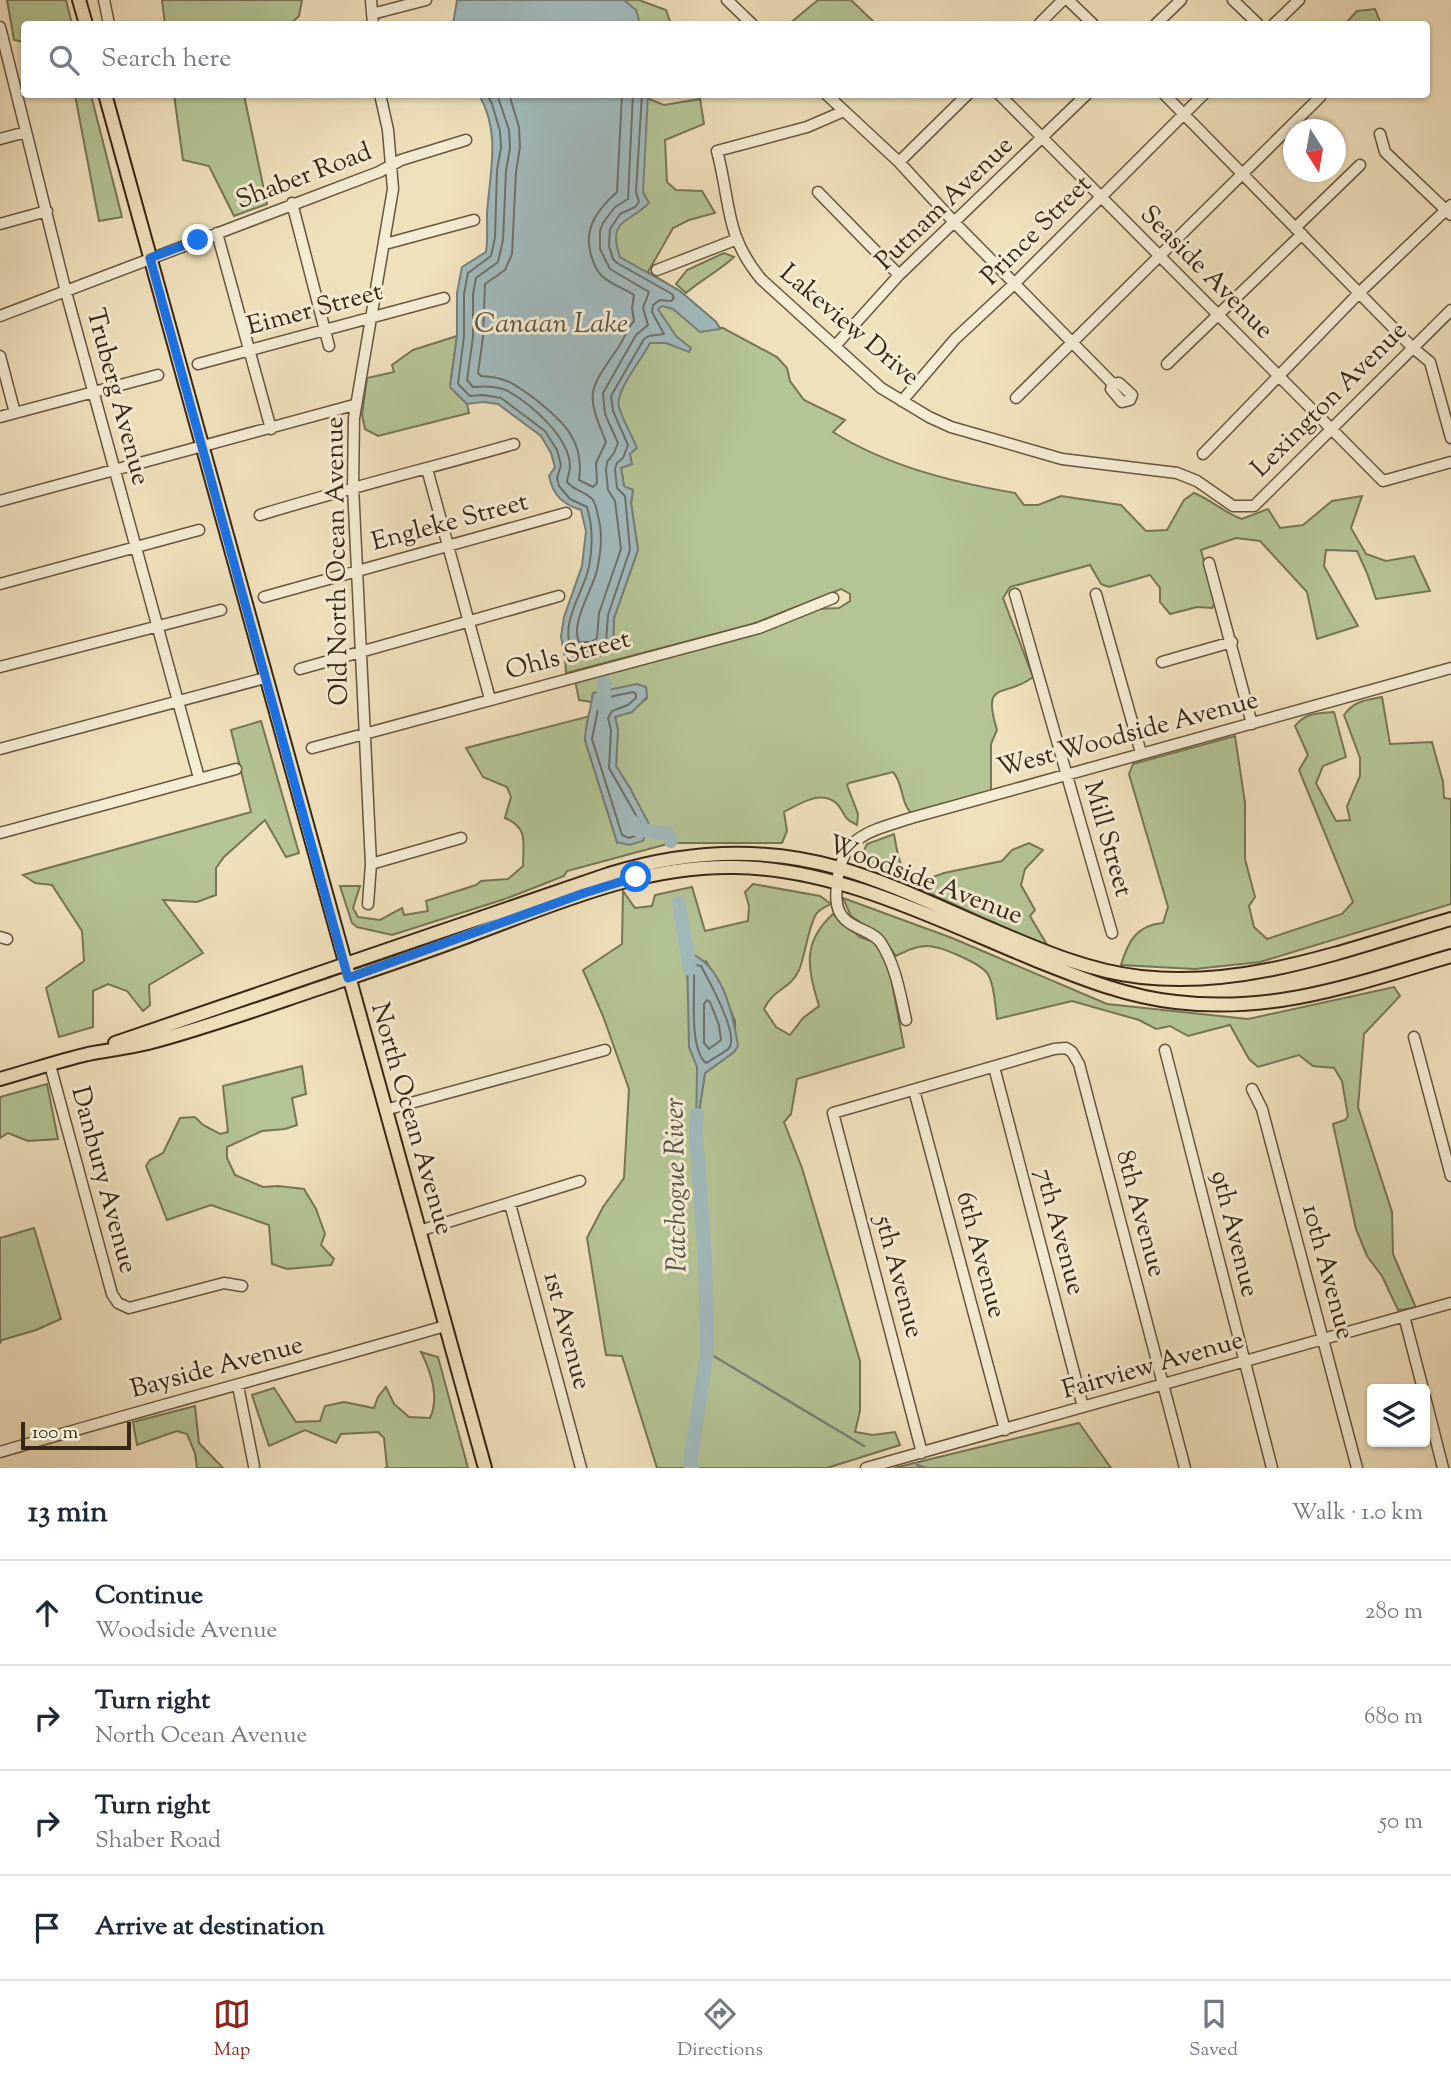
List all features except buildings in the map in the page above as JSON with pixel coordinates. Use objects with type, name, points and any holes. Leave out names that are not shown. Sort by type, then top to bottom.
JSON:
[{"type":"main road","points":[[79,0],[85,21]]},
{"type":"main road","name":"North Ocean Avenue","points":[[106,98],[485,1468]]},
{"type":"main road","name":"Woodside Avenue","points":[[345,965],[610,874],[663,860],[702,855],[756,854],[796,858],[1094,983],[1172,1002],[1225,1006],[1280,1002],[1307,997],[1451,956]]},
{"type":"main road","name":"Woodside Avenue","points":[[348,978],[597,889],[662,872],[701,868],[754,867],[839,875],[900,890],[1063,959],[1141,977],[1193,979],[1246,975],[1451,919]]},
{"type":"main road","points":[[86,1055],[142,1033],[345,965]]},
{"type":"main road","points":[[0,1079],[86,1055],[145,1044],[348,978]]},
{"type":"street","points":[[104,0],[108,21]]},
{"type":"street","points":[[371,0],[373,19],[426,0]]},
{"type":"street","points":[[727,0],[749,21]]},
{"type":"street","points":[[1042,21],[1066,0],[1090,21]]},
{"type":"street","points":[[1159,21],[1181,0]]},
{"type":"street","points":[[1233,0],[1255,21]]},
{"type":"street","points":[[1277,21],[1299,0]]},
{"type":"street","name":"Truberg Avenue","points":[[0,27],[3,51],[47,211],[66,292],[199,778]]},
{"type":"street","name":"Old North Ocean Avenue","points":[[368,904],[371,864],[353,486],[354,405],[393,197],[393,164],[382,98]]},
{"type":"street","points":[[830,98],[898,162],[1113,384]]},
{"type":"street","points":[[898,162],[964,98]]},
{"type":"street","name":"Seaside Avenue","points":[[1003,98],[1383,481],[1451,462]]},
{"type":"street","name":"Putnam Avenue","points":[[835,346],[899,275],[1083,98]]},
{"type":"street","points":[[1168,98],[1241,175],[1430,362],[1451,438]]},
{"type":"street","name":"Prince Street","points":[[902,401],[955,340],[1200,98]]},
{"type":"street","points":[[1016,398],[1319,98]]},
{"type":"street","name":"Lakeview Drive","points":[[844,111],[807,127],[716,151],[724,176],[728,213],[735,240],[749,265],[761,279],[881,388],[951,428],[1062,459],[1177,473],[1197,481],[1233,506]]},
{"type":"street","points":[[0,139],[26,132]]},
{"type":"street","points":[[1203,454],[1360,292],[1449,210],[1385,152],[1380,134]]},
{"type":"street","name":"Shaber Road","points":[[0,316],[379,172],[401,160],[466,140]]},
{"type":"street","points":[[1167,364],[1219,315],[1360,165]]},
{"type":"street","points":[[818,192],[899,275]]},
{"type":"street","points":[[292,203],[329,346]]},
{"type":"street","points":[[0,225],[47,211]]},
{"type":"street","points":[[385,244],[474,220]]},
{"type":"street","points":[[217,233],[271,429]]},
{"type":"street","points":[[657,270],[735,240]]},
{"type":"street","name":"Eimer Street","points":[[198,364],[443,298]]},
{"type":"street","name":"Lexington Avenue","points":[[1233,506],[1254,506],[1451,310]]},
{"type":"street","points":[[0,356],[15,413]]},
{"type":"street","points":[[0,417],[158,374]]},
{"type":"street","points":[[0,501],[354,405]]},
{"type":"street","points":[[260,515],[353,486],[427,469],[514,443]]},
{"type":"street","points":[[427,469],[490,699]]},
{"type":"street","name":"Engleke Street","points":[[264,597],[566,513]]},
{"type":"street","points":[[0,584],[199,530]]},
{"type":"street","points":[[1209,563],[1252,724]]},
{"type":"street","name":"Mill Street","points":[[1016,594],[1112,933]]},
{"type":"street","points":[[1096,594],[1141,753]]},
{"type":"street","points":[[300,669],[559,596]]},
{"type":"street","name":"Ohls Street","points":[[312,748],[758,628],[833,598]]},
{"type":"street","points":[[0,667],[221,610]]},
{"type":"street","points":[[1162,662],[1232,642]]},
{"type":"street","name":"West Woodside Avenue","points":[[839,875],[852,844],[868,832],[1141,753],[1451,668]]},
{"type":"street","points":[[0,749],[265,678]]},
{"type":"street","points":[[0,833],[236,769]]},
{"type":"street","points":[[371,864],[461,838]]},
{"type":"street","points":[[839,875],[837,905],[841,915],[880,940],[893,964],[906,1020]]},
{"type":"street","points":[[1414,1037],[1451,1175]]},
{"type":"street","name":"8th Avenue","points":[[994,1067],[1066,1048],[1072,1052],[1079,1064],[1185,1468]]},
{"type":"street","points":[[385,1110],[605,1050]]},
{"type":"street","name":"9th Avenue","points":[[1165,1050],[1272,1468]]},
{"type":"street","name":"Danbury Avenue","points":[[50,1065],[112,1294],[118,1303],[129,1308],[224,1283],[242,1286]]},
{"type":"street","points":[[914,1090],[994,1067]]},
{"type":"street","name":"7th Avenue","points":[[994,1067],[1083,1407]]},
{"type":"street","name":"5th Avenue","points":[[914,1090],[833,1112],[922,1453]]},
{"type":"street","name":"6th Avenue","points":[[914,1090],[1005,1430]]},
{"type":"street","name":"10th Avenue","points":[[1252,1090],[1260,1104],[1357,1468]]},
{"type":"street","points":[[419,1231],[580,1181]]},
{"type":"street","name":"1st Avenue","points":[[510,1204],[580,1468]]},
{"type":"street","name":"Fairview Avenue","points":[[866,1468],[1451,1303]]},
{"type":"street","points":[[1404,1316],[1422,1384]]},
{"type":"street","name":"Bayside Avenue","points":[[0,1452],[181,1398],[238,1386],[445,1326]]},
{"type":"street","points":[[238,1386],[254,1467]]},
{"type":"street","points":[[1430,1417],[1443,1468]]},
{"type":"green space","points":[[7,0],[66,0],[71,21],[21,21],[21,41],[14,40]]},
{"type":"green space","points":[[162,0],[302,0],[299,16],[293,21],[165,21]]},
{"type":"green space","points":[[611,0],[639,0],[666,10],[670,21],[622,21]]},
{"type":"green space","points":[[818,0],[851,0],[873,21],[793,21]]},
{"type":"green space","points":[[1375,9],[1380,21],[1348,21],[1357,11]]},
{"type":"green space","points":[[76,98],[92,98],[122,217],[99,221]]},
{"type":"green space","points":[[174,98],[245,98],[267,204],[234,216],[209,166],[183,160]]},
{"type":"green space","points":[[647,98],[664,105],[700,99],[704,124],[665,140],[667,182],[676,190],[702,191],[715,213],[689,220],[673,228],[648,272],[680,291],[720,328],[777,357],[787,368],[790,381],[804,400],[845,420],[833,432],[875,454],[921,471],[1015,493],[1024,505],[1038,505],[1061,496],[1121,505],[1146,531],[1167,530],[1184,500],[1194,493],[1242,519],[1268,509],[1280,528],[1303,525],[1332,501],[1362,496],[1351,528],[1366,554],[1386,561],[1414,556],[1430,591],[1376,599],[1357,551],[1326,550],[1324,566],[1358,626],[1317,639],[1307,592],[1260,541],[1236,538],[1201,550],[1215,603],[1212,608],[1197,607],[1170,614],[1160,602],[1160,588],[1150,575],[1109,587],[1101,584],[1090,565],[1010,587],[1003,598],[1033,677],[994,696],[992,703],[997,730],[991,744],[991,791],[912,814],[893,772],[847,785],[858,814],[857,825],[846,818],[832,800],[811,799],[784,812],[787,831],[782,843],[671,843],[567,871],[564,876],[505,899],[392,935],[357,927],[352,923],[340,886],[360,886],[353,908],[358,917],[380,920],[402,908],[404,915],[428,911],[426,901],[481,881],[508,879],[523,866],[523,837],[518,826],[505,818],[511,797],[507,787],[483,777],[466,748],[590,716],[585,740],[617,842],[631,790],[616,766],[618,730],[615,716],[632,711],[647,698],[646,687],[593,693],[592,702],[579,700],[575,680],[817,609],[839,608],[850,601],[850,594],[841,589],[753,624],[566,673],[565,658],[595,658],[613,648],[614,618],[638,550],[631,503],[633,490],[624,487],[595,301]]},
{"type":"green space","points":[[724,253],[734,257],[686,293],[676,284],[687,270]]},
{"type":"green space","points":[[457,336],[450,387],[467,404],[469,413],[378,436],[365,429],[362,415],[367,378],[394,372],[392,365],[413,350]]},
{"type":"green space","points":[[1382,697],[1390,744],[1432,742],[1443,782],[1444,798],[1451,799],[1451,904],[1260,962],[1195,969],[1121,965],[1135,936],[1146,927],[1163,923],[1168,907],[1129,774],[1133,764],[1235,736],[1245,803],[1245,859],[1255,897],[1249,906],[1254,927],[1267,939],[1342,914],[1353,902],[1299,770],[1308,755],[1295,726],[1308,716],[1334,712],[1346,757],[1323,766],[1316,783],[1336,821],[1350,820],[1347,806],[1360,776],[1360,758],[1344,715],[1356,704]]},
{"type":"green space","points":[[261,721],[299,853],[286,857],[265,820],[224,857],[216,868],[216,895],[197,902],[163,900],[203,953],[149,985],[150,1005],[143,1011],[127,991],[108,984],[93,991],[93,1027],[59,1037],[46,988],[84,961],[82,931],[52,885],[35,883],[23,875],[251,812],[231,730]]},
{"type":"green space","points":[[894,834],[903,868],[919,882],[944,873],[1002,861],[1012,850],[1029,843],[1043,850],[1025,869],[1021,885],[1035,910],[1030,916],[1049,948],[862,862],[867,844]]},
{"type":"green space","points":[[753,884],[820,896],[831,904],[820,910],[814,918],[795,977],[772,997],[764,1009],[776,1027],[790,1035],[803,1018],[819,1006],[812,980],[810,957],[816,935],[833,914],[860,937],[874,942],[888,962],[904,1047],[797,1079],[791,1114],[784,1122],[802,1168],[860,1361],[860,1411],[855,1432],[873,1435],[895,1432],[900,1445],[827,1468],[657,1468],[622,1356],[606,1355],[587,1238],[603,1207],[624,1178],[629,1089],[583,970],[622,944],[623,891],[635,908],[652,906],[655,895],[692,887],[705,931],[748,921],[749,906],[745,892]],"holes":[[[706,961],[721,987],[735,1021],[734,1052],[705,1073],[697,1123],[697,1067],[687,974]]]},
{"type":"green space","points":[[843,898],[952,938],[1107,1004],[1248,1019],[1394,987],[1400,996],[1364,1034],[1358,1107],[1392,1212],[1393,1254],[1416,1308],[1398,1310],[1382,1276],[1367,1256],[1356,1229],[1333,1124],[1345,1120],[1348,1116],[1342,1081],[1334,1068],[1313,1066],[1299,1055],[1258,1067],[1249,1059],[1230,1025],[1188,1036],[1170,1026],[1156,1029],[1139,1020],[1072,1001],[997,1019],[989,976],[979,966],[951,952],[927,946],[896,956],[883,938],[851,916]]},
{"type":"green space","points":[[302,1066],[306,1094],[292,1098],[297,1125],[262,1131],[227,1147],[227,1158],[235,1175],[263,1187],[304,1189],[316,1209],[325,1234],[321,1245],[334,1259],[331,1265],[287,1269],[272,1264],[269,1225],[211,1205],[167,1220],[146,1166],[150,1160],[163,1153],[180,1118],[195,1117],[203,1125],[220,1134],[228,1132],[223,1086]]},
{"type":"green space","points":[[47,1084],[58,1139],[28,1141],[8,1133],[0,1138],[0,1097]]},
{"type":"green space","points":[[34,1228],[61,1319],[0,1343],[0,1238]]},
{"type":"green space","points":[[421,1352],[438,1357],[468,1468],[385,1468],[384,1438],[378,1432],[341,1434],[336,1443],[305,1430],[269,1446],[252,1395],[274,1388],[296,1422],[320,1421],[325,1406],[344,1402],[374,1408],[386,1387],[394,1404],[409,1417],[430,1418],[434,1393],[431,1376]]},
{"type":"green space","points":[[195,1406],[199,1443],[223,1468],[197,1468],[195,1453],[187,1434],[177,1431],[137,1445],[133,1422]]},
{"type":"green space","points":[[1079,1423],[1111,1468],[894,1468]]},
{"type":"water","points":[[457,0],[624,0],[636,10],[639,21],[454,21]]},
{"type":"water","name":"Canaan Lake","points":[[480,98],[648,98],[643,192],[649,203],[618,229],[616,235],[620,257],[680,291],[716,322],[720,329],[700,332],[673,309],[662,306],[658,309],[676,336],[691,348],[689,352],[666,343],[650,343],[621,392],[619,407],[637,448],[630,454],[632,464],[621,468],[624,486],[633,490],[631,503],[638,550],[614,618],[613,648],[595,658],[565,658],[561,637],[564,617],[582,566],[586,531],[581,510],[564,502],[553,488],[549,476],[555,467],[551,453],[541,436],[498,404],[467,404],[450,387],[457,336],[457,293],[462,267],[486,252],[487,247],[492,138],[486,109]]},
{"type":"water","points":[[637,684],[646,687],[647,697],[632,712],[615,717],[618,730],[616,766],[649,824],[643,841],[629,845],[617,842],[585,734],[593,693]]},
{"type":"water","points":[[687,952],[699,958],[717,978],[729,1005],[738,1046],[734,1052],[705,1073],[696,1131],[697,1067],[689,1047]]},
{"type":"waterway","name":"Patchogue River","points":[[604,683],[604,707]]},
{"type":"waterway","name":"Patchogue River","points":[[633,822],[636,829],[668,834],[671,841]]},
{"type":"waterway","name":"Patchogue River","points":[[679,903],[690,969]]},
{"type":"waterway","name":"Patchogue River","points":[[692,1468],[690,1464],[707,1352],[697,1115]]},
{"type":"waterway","points":[[707,1352],[864,1446]]},
{"type":"waterway","points":[[917,1465],[926,1468]]},
{"type":"route","points":[[198,240],[150,258],[348,978],[584,893],[636,877]]}]
